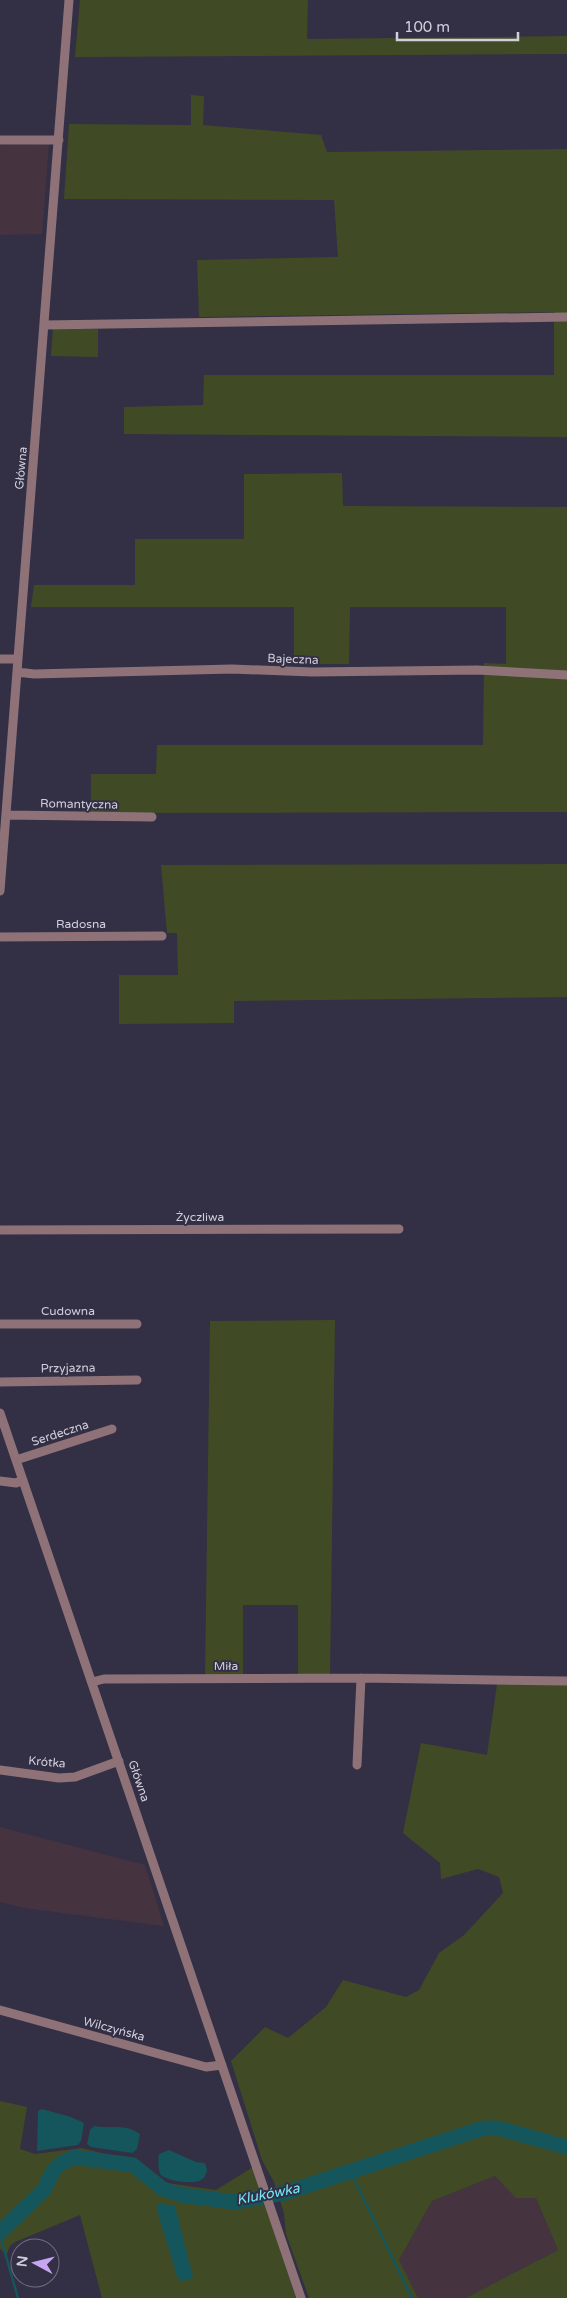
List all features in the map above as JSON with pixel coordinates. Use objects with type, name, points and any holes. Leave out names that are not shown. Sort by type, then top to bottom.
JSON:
[{"type":"street","name":"Główna","points":[[0,891],[69,0]]},
{"type":"street","points":[[0,140],[59,140]]},
{"type":"street","points":[[44,325],[567,317]]},
{"type":"street","points":[[0,659],[18,659]]},
{"type":"street","name":"Bajeczna","points":[[17,672],[232,669],[312,672],[477,670],[567,675]]},
{"type":"street","name":"Romantyczna","points":[[6,815],[152,817]]},
{"type":"street","name":"Radosna","points":[[0,937],[162,936]]},
{"type":"street","name":"Życzliwa","points":[[0,1230],[399,1229]]},
{"type":"street","name":"Cudowna","points":[[0,1324],[137,1324]]},
{"type":"street","name":"Przyjazna","points":[[0,1382],[136,1380]]},
{"type":"street","name":"Główna","points":[[0,1413],[301,2298]]},
{"type":"street","name":"Serdeczna","points":[[16,1460],[112,1429]]},
{"type":"street","points":[[0,1480],[16,1483],[23,1480]]},
{"type":"street","points":[[357,1765],[361,1678]]},
{"type":"street","name":"Miła","points":[[92,1682],[104,1680],[361,1678],[567,1681]]},
{"type":"street","name":"Krótka","points":[[0,1770],[59,1778],[74,1776],[118,1761]]},
{"type":"street","name":"Wilczyńska","points":[[0,2010],[206,2067],[222,2066]]},
{"type":"shaded area","points":[[80,0],[308,0],[307,39],[567,36],[567,54],[75,57]]},
{"type":"shaded area","points":[[191,95],[204,96],[203,125],[321,135],[327,152],[567,149],[567,437],[124,434],[124,407],[203,405],[204,375],[554,375],[554,312],[199,317],[197,260],[338,257],[334,200],[64,199],[69,124],[191,125]]},
{"type":"shaded area","points":[[49,144],[42,234],[0,235],[0,145]]},
{"type":"shaded area","points":[[53,329],[98,329],[98,357],[51,356]]},
{"type":"shaded area","points":[[342,473],[343,506],[567,507],[567,812],[91,813],[91,774],[156,774],[157,745],[483,745],[484,663],[506,664],[506,607],[350,607],[349,664],[294,664],[294,607],[31,607],[34,585],[135,585],[135,539],[244,539],[244,474]]},
{"type":"shaded area","points":[[567,864],[567,997],[234,1001],[234,1023],[119,1024],[119,975],[178,975],[177,933],[167,933],[161,865]]},
{"type":"shaded area","points":[[335,1320],[330,1675],[298,1675],[298,1605],[243,1605],[243,1676],[205,1677],[210,1321]]},
{"type":"shaded area","points":[[498,1677],[567,1679],[567,2298],[466,2298],[558,2250],[536,2198],[516,2198],[495,2176],[432,2201],[399,2260],[418,2298],[309,2298],[286,2234],[284,2213],[274,2182],[262,2160],[231,2061],[265,2027],[288,2038],[326,2007],[343,1980],[406,1997],[419,1990],[439,1953],[464,1935],[503,1893],[499,1877],[478,1869],[441,1879],[440,1863],[403,1833],[421,1743],[487,1755]]},
{"type":"shaded area","points":[[0,1827],[145,1865],[164,1926],[24,1908],[0,1902]]},
{"type":"shaded area","points":[[0,2101],[27,2107],[20,2149],[35,2154],[82,2148],[142,2164],[167,2183],[216,2190],[253,2167],[296,2298],[102,2298],[80,2215],[25,2238],[10,2238],[7,2254],[0,2249]]},
{"type":"shaded area","points":[[42,2109],[71,2117],[84,2123],[81,2141],[78,2145],[37,2151],[38,2111]]},
{"type":"shaded area","points":[[94,2126],[123,2127],[135,2131],[140,2134],[137,2149],[132,2153],[91,2147],[87,2144],[90,2130]]},
{"type":"shaded area","points":[[169,2150],[196,2162],[205,2163],[207,2170],[204,2177],[198,2181],[187,2182],[168,2179],[160,2174],[159,2154]]},
{"type":"shaded area","points":[[495,2176],[516,2197],[536,2198],[558,2250],[466,2298],[418,2298],[399,2260],[432,2201]]},
{"type":"shaded area","points":[[159,2203],[175,2206],[192,2279],[181,2281],[178,2279],[158,2214],[157,2205]]},
{"type":"waterway","name":"Klukówka","points":[[0,2232],[44,2190],[53,2171],[60,2164],[74,2157],[133,2165],[163,2189],[181,2195],[235,2202],[284,2193],[484,2128],[497,2128],[567,2147]]},
{"type":"waterway","points":[[350,2171],[412,2298]]},
{"type":"waterway","points":[[0,2235],[18,2298]]}]
